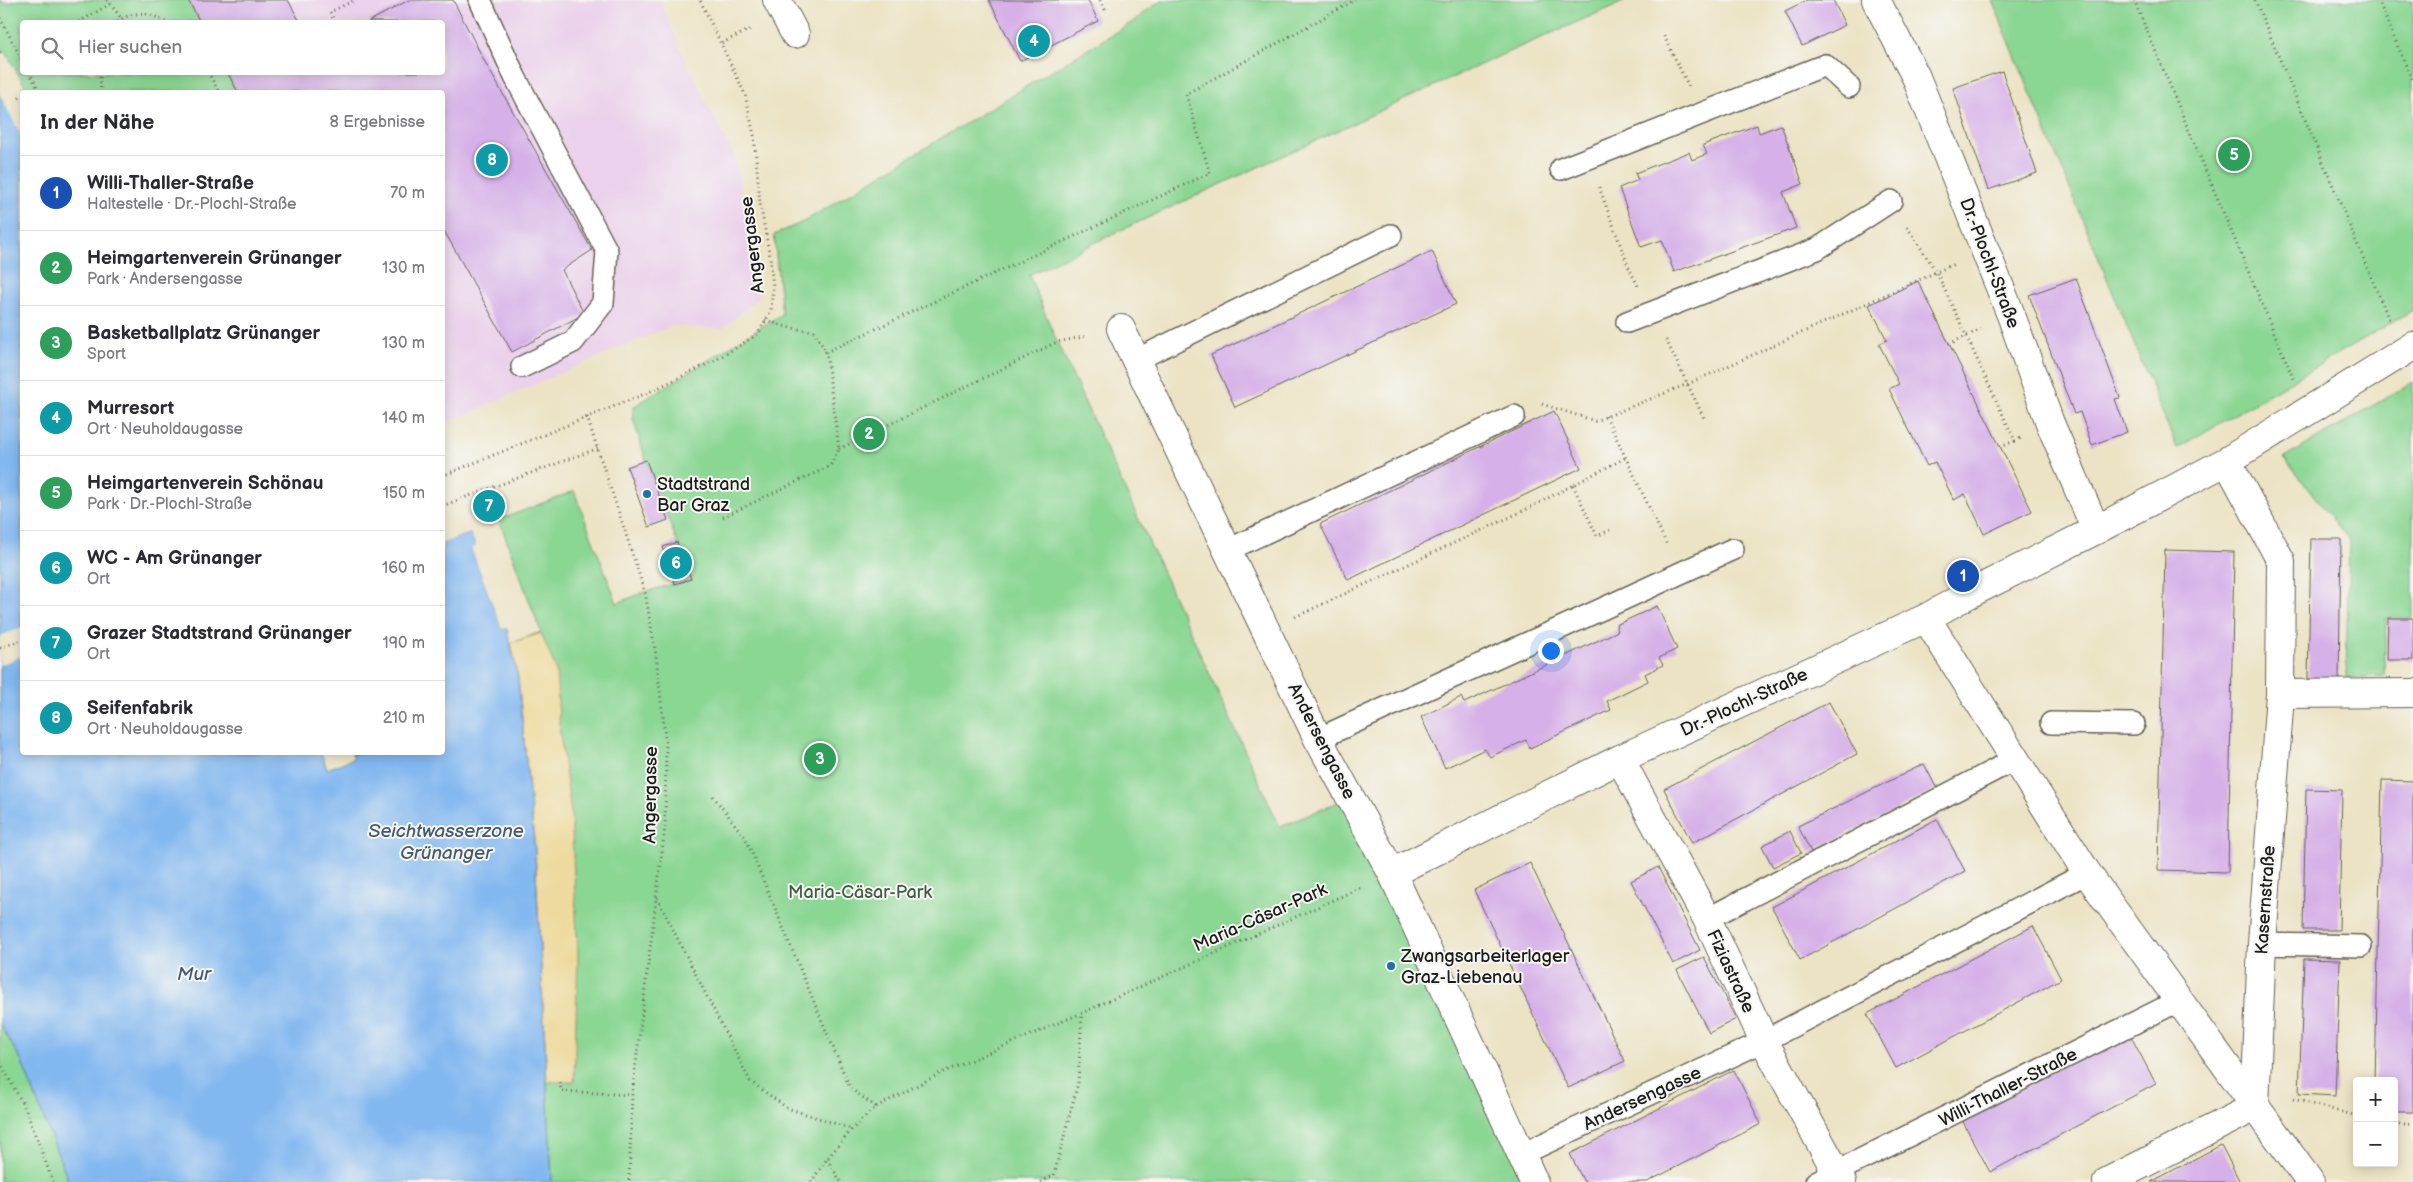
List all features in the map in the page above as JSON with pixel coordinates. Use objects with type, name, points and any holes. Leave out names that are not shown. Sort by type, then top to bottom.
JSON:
[{"type":"street","points":[[777,0],[795,34]]},
{"type":"street","name":"Dr.-Plochl-Straße","points":[[1876,0],[1916,77],[2012,315],[2050,423],[2096,530]]},
{"type":"street","name":"Andersengasse","points":[[1121,329],[1318,738],[1392,873],[1534,1182]]},
{"type":"street","name":"Dr.-Plochl-Straße","points":[[1392,873],[1620,759],[1926,618],[2226,462],[2413,346]]},
{"type":"street","name":"Kasernstraße","points":[[2226,462],[2281,560],[2280,687],[2262,944],[2255,1098]]},
{"type":"street","points":[[1926,618],[2087,873],[2178,1001],[2255,1098],[2310,1182]]},
{"type":"street","points":[[2280,687],[2413,694]]},
{"type":"street","name":"Fiziastraße","points":[[1620,759],[1707,919],[1832,1179]]},
{"type":"street","points":[[2107,1182],[2255,1098]]},
{"type":"lane","points":[[480,0],[515,77],[607,252],[603,303],[573,342],[522,368]]},
{"type":"lane","points":[[1561,169],[1826,65],[1850,87]]},
{"type":"lane","points":[[1627,322],[1817,249],[1891,201]]},
{"type":"lane","points":[[1136,360],[1391,235]]},
{"type":"lane","points":[[1228,550],[1514,416]]},
{"type":"lane","points":[[1318,738],[1733,549]]},
{"type":"lane","points":[[2051,723],[2134,724]]},
{"type":"lane","points":[[1707,919],[2014,760]]},
{"type":"lane","points":[[1764,1041],[2087,873]]},
{"type":"lane","points":[[2262,944],[2361,946]]},
{"type":"lane","name":"Willi-Thaller-Straße","points":[[1832,1179],[2178,1001]]},
{"type":"lane","name":"Andersengasse","points":[[1520,1155],[1764,1041]]},
{"type":"path","points":[[107,0],[122,19],[131,14],[145,14],[162,20]]},
{"type":"path","points":[[334,20],[330,12],[355,0]]},
{"type":"path","name":"Angergasse","points":[[445,475],[647,392],[714,360],[758,334],[771,311],[773,286],[760,203],[754,135],[745,94],[700,0]]},
{"type":"path","points":[[1100,0],[1107,13]]},
{"type":"path","points":[[826,352],[1210,172],[1186,94],[1355,0]]},
{"type":"path","points":[[2134,0],[2294,379]]},
{"type":"path","points":[[2255,0],[2391,323]]},
{"type":"path","points":[[2378,0],[2413,82]]},
{"type":"path","points":[[82,20],[110,4]]},
{"type":"path","points":[[0,18],[20,56]]},
{"type":"path","points":[[31,75],[38,88],[34,90]]},
{"type":"path","points":[[100,75],[101,90]]},
{"type":"path","points":[[210,75],[218,90]]},
{"type":"path","points":[[1891,201],[1936,271],[2015,441]]},
{"type":"path","points":[[1514,416],[1544,402],[1594,421],[1688,384],[1936,271]]},
{"type":"path","points":[[723,517],[830,466],[839,449],[826,352],[814,331],[790,328],[766,320]]},
{"type":"path","points":[[839,449],[1057,342]]},
{"type":"path","points":[[1606,416],[1680,573]]},
{"type":"path","name":"Angergasse","points":[[587,417],[599,448],[645,592],[656,655],[666,746],[665,827],[632,1095],[629,1182]]},
{"type":"path","points":[[2000,447],[2050,423]]},
{"type":"path","points":[[445,505],[599,448]]},
{"type":"path","points":[[1266,630],[1523,511],[1625,458]]},
{"type":"path","points":[[1573,485],[1597,536],[1610,530]]},
{"type":"path","points":[[0,648],[20,641]]},
{"type":"path","points":[[713,796],[746,840],[850,1088],[876,1107]]},
{"type":"path","name":"Maria-Cäsar-Park","points":[[811,1182],[827,1158],[852,1129],[876,1107],[941,1073],[1082,1013],[1392,873]]},
{"type":"path","points":[[657,898],[750,1081],[787,1108],[852,1129]]},
{"type":"path","points":[[1041,1182],[1054,1175],[1078,1083],[1082,1013]]},
{"type":"path","points":[[0,1062],[26,1110],[53,1182]]},
{"type":"path","points":[[560,1082],[561,1092],[632,1095]]},
{"type":"path","points":[[2255,1098],[2353,1115]]},
{"type":"path","points":[[2398,1124],[2413,1124]]},
{"type":"path","points":[[827,1158],[841,1182]]},
{"type":"shaded area","points":[[0,0],[660,0],[684,57],[736,160],[759,297],[722,329],[671,326],[445,423],[445,90],[20,90],[20,92],[0,95]]},
{"type":"green space","points":[[0,0],[5,4],[18,0],[188,0],[199,20],[20,20],[20,75],[228,75],[237,90],[27,90],[5,52],[0,53]]},
{"type":"green space","name":"Maria-Cäsar-Park","points":[[1161,0],[1628,0],[1506,53],[1115,233],[1029,275],[1057,342],[1280,827],[1350,797],[1534,1182],[552,1182],[535,851],[518,678],[511,643],[541,632],[499,520],[574,491],[617,603],[645,592],[691,579],[646,460],[633,419],[633,407],[782,314],[774,235],[805,221],[1134,21]]},
{"type":"green space","points":[[1992,0],[2413,0],[2413,310],[2177,448]]},
{"type":"green space","points":[[2413,382],[2413,618],[2386,618],[2384,676],[2346,678],[2349,540],[2284,458]]},
{"type":"green space","points":[[0,1024],[21,1060],[69,1182],[0,1182]]},
{"type":"sand","points":[[541,633],[556,669],[560,734],[571,812],[578,955],[574,1082],[547,1082],[535,851],[518,678],[511,643]]},
{"type":"water","name":"Mur","points":[[5,52],[27,90],[20,90],[20,755],[322,755],[327,769],[354,758],[353,755],[445,755],[445,542],[470,533],[476,547],[471,548],[502,629],[507,628],[518,678],[535,851],[552,1182],[69,1182],[21,1060],[0,1024],[0,53]]},
{"type":"pier","points":[[5,52],[27,90],[20,90],[20,133],[0,95],[0,53]]},
{"type":"pier","points":[[469,531],[472,532],[479,546],[474,550],[504,626],[509,627],[514,642],[511,643],[507,628],[502,629],[471,548],[476,546],[470,533],[445,542],[445,540]]},
{"type":"pier","points":[[20,629],[20,657],[0,665],[0,636]]},
{"type":"building","points":[[188,0],[288,0],[299,20],[199,20]]},
{"type":"building","points":[[409,0],[453,0],[487,66],[592,250],[562,270],[584,314],[512,352],[445,232],[445,90],[237,90],[229,75],[445,75],[445,20],[372,20]]},
{"type":"building","points":[[989,0],[1088,0],[1098,21],[1020,61]]},
{"type":"building","points":[[1807,0],[1833,0],[1845,25],[1802,46],[1785,11]]},
{"type":"building","points":[[2002,71],[2037,173],[1988,190],[1953,88]]},
{"type":"building","points":[[1757,125],[1759,133],[1781,125],[1803,184],[1783,192],[1796,228],[1674,272],[1662,240],[1641,247],[1619,188],[1638,180],[1635,173],[1689,152],[1692,160],[1707,154],[1703,145]]},
{"type":"building","points":[[1432,251],[1456,304],[1235,407],[1211,355]]},
{"type":"building","points":[[2076,278],[2120,398],[2115,399],[2127,432],[2092,445],[2080,412],[2074,414],[2029,295]]},
{"type":"building","points":[[1918,281],[2032,511],[1984,534],[1965,494],[1954,500],[1935,462],[1927,466],[1889,389],[1899,384],[1879,344],[1887,340],[1869,305]]},
{"type":"building","points":[[1554,411],[1581,468],[1348,580],[1320,524]]},
{"type":"building","name":"Stadtstrand Bar Graz","points":[[646,460],[668,520],[649,527],[627,467]]},
{"type":"building","points":[[2311,539],[2341,539],[2339,680],[2308,679]]},
{"type":"building","points":[[677,542],[691,579],[675,584],[663,547]]},
{"type":"building","points":[[2165,550],[2234,552],[2228,872],[2158,870]]},
{"type":"building","points":[[1657,606],[1677,649],[1659,658],[1663,665],[1645,674],[1648,681],[1607,701],[1611,710],[1530,748],[1526,740],[1490,757],[1485,749],[1445,768],[1421,717],[1461,697],[1464,703],[1548,664],[1618,631],[1616,625]]},
{"type":"building","points":[[2388,618],[2413,618],[2413,660],[2387,660]]},
{"type":"building","points":[[1829,702],[1857,754],[1692,843],[1664,789]]},
{"type":"building","points":[[1924,764],[1937,789],[1811,852],[1798,826]]},
{"type":"building","points":[[2382,780],[2413,781],[2413,1112],[2398,1112],[2398,1077],[2375,1077]]},
{"type":"building","points":[[2306,789],[2342,790],[2339,930],[2303,930]]},
{"type":"building","points":[[1937,819],[1965,871],[1800,960],[1772,907]]},
{"type":"building","points":[[1790,831],[1801,853],[1773,867],[1762,846]]},
{"type":"building","points":[[1530,863],[1625,1061],[1568,1088],[1474,890]]},
{"type":"building","points":[[1658,867],[1700,950],[1673,964],[1631,881]]},
{"type":"building","points":[[2033,926],[2061,979],[1896,1068],[1867,1014]]},
{"type":"building","points":[[1704,957],[1736,1019],[1709,1033],[1677,970]]},
{"type":"building","points":[[2304,959],[2340,960],[2335,1096],[2299,1094]]},
{"type":"building","points":[[2128,1031],[2156,1084],[1990,1172],[1962,1120]]},
{"type":"building","points":[[1734,1070],[1761,1124],[1647,1182],[1584,1182],[1570,1154]]},
{"type":"building","points":[[2221,1145],[2240,1182],[2151,1182]]},
{"type":"place","name":"Murresort","points":[[1034,41]]},
{"type":"place","name":"Heimgartenverein Schönau","points":[[2234,155]]},
{"type":"place","name":"Seifenfabrik","points":[[492,160]]},
{"type":"place","name":"Heimgartenverein Grünanger","points":[[869,434]]},
{"type":"place","name":"Stadtstrand Bar Graz","points":[[647,494]]},
{"type":"place","name":"Grazer Stadtstrand Grünanger","points":[[489,506]]},
{"type":"place","name":"WC - Am Grünanger","points":[[676,563]]},
{"type":"place","name":"Willi-Thaller-Straße","points":[[1963,576]]},
{"type":"place","name":"Basketballplatz Grünanger","points":[[820,759]]},
{"type":"place","name":"Zwangsarbeiterlager Graz-Liebenau","points":[[1391,966]]},
{"type":"water label","name":"Seichtwasserzone Grünanger","points":[[446,841]]}]
